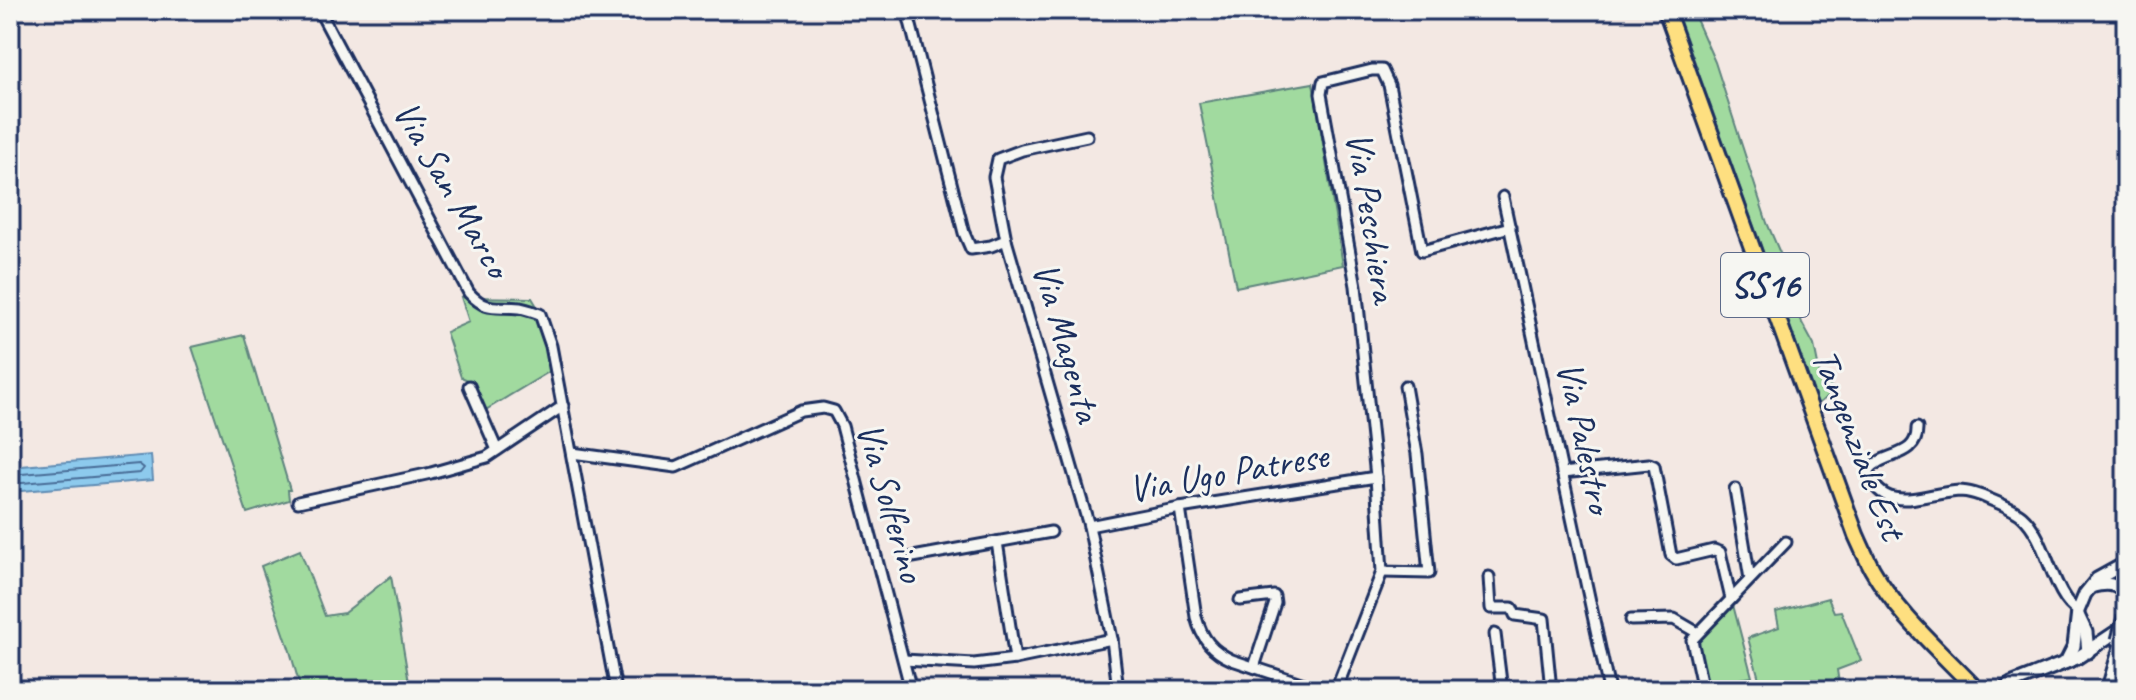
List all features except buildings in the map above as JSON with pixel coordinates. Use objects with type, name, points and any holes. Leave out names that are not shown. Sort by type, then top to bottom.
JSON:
[{"type":"main road","name":"Tangenziale Est","points":[[1666,10],[1856,535],[1872,569],[1886,589],[1915,625],[1977,690]]},
{"type":"main road","points":[[2108,690],[2121,631]]},
{"type":"street","name":"Via San Marco","points":[[319,10],[469,293],[480,304],[521,308],[540,314],[551,346],[616,690]]},
{"type":"street","name":"Via Magenta","points":[[907,10],[964,233],[971,249],[1006,240],[1089,526],[1112,639],[1118,690]]},
{"type":"street","name":"Via Peschiera","points":[[1336,690],[1382,572],[1376,477],[1356,286],[1321,94],[1323,82],[1382,70],[1389,85],[1422,251],[1510,227]]},
{"type":"street","points":[[1006,240],[994,177],[998,159],[1022,150],[1087,136]]},
{"type":"street","name":"Via Palestro","points":[[1503,197],[1609,690]]},
{"type":"street","points":[[469,386],[497,450]]},
{"type":"street","points":[[1382,572],[1429,573],[1417,454],[1405,386]]},
{"type":"street","points":[[298,502],[431,473],[487,457],[563,406]]},
{"type":"street","name":"Via Solferino","points":[[572,453],[676,467],[801,411],[823,408],[834,411],[842,426],[911,690]]},
{"type":"street","points":[[1917,428],[1914,444],[1905,453],[1878,460],[1869,468],[1871,479],[1882,494],[1896,500],[1962,491],[1986,497],[2021,515],[2046,554],[2066,601],[2078,613]]},
{"type":"street","points":[[1562,473],[1654,466],[1671,555],[1676,559],[1714,550],[1720,552],[1731,599]]},
{"type":"street","name":"Via Ugo Patrese","points":[[1089,526],[1180,508],[1376,477]]},
{"type":"street","points":[[1735,489],[1750,579]]},
{"type":"street","points":[[1180,508],[1196,617],[1207,644],[1221,656],[1322,690]]},
{"type":"street","points":[[913,557],[1051,532]]},
{"type":"street","points":[[997,542],[1015,659]]},
{"type":"street","points":[[1703,690],[1692,640],[1786,542]]},
{"type":"street","points":[[2088,652],[2078,613],[2081,602],[2097,579],[2126,563]]},
{"type":"street","points":[[1489,577],[1491,608],[1512,608],[1515,615],[1544,619],[1551,690]]},
{"type":"street","points":[[2090,587],[2109,584],[2118,586],[2126,595]]},
{"type":"street","points":[[1240,600],[1274,596],[1275,603],[1254,667]]},
{"type":"street","points":[[1631,620],[1674,619],[1698,633]]},
{"type":"street","points":[[2081,634],[2100,638],[2121,631]]},
{"type":"street","points":[[2002,690],[2088,652],[2121,631]]},
{"type":"street","points":[[1495,634],[1502,690]]},
{"type":"street","points":[[2066,662],[2081,634]]},
{"type":"street","points":[[904,660],[974,664],[1112,639]]},
{"type":"green space","points":[[1676,10],[1692,10],[1715,62],[1767,223],[1783,260],[1802,323],[1814,345],[1821,380],[1836,390],[1818,404]]},
{"type":"green space","points":[[1313,83],[1343,265],[1236,287],[1199,103]]},
{"type":"green space","points":[[461,297],[532,298],[543,316],[552,370],[484,411],[475,383],[461,377],[446,332],[469,322]]},
{"type":"green space","points":[[244,335],[290,490],[289,500],[247,513],[192,347]]},
{"type":"green space","points":[[300,550],[325,616],[344,613],[391,576],[410,688],[301,690],[261,566]]},
{"type":"green space","points":[[1828,598],[1834,612],[1841,611],[1861,661],[1837,670],[1840,690],[1762,690],[1748,638],[1779,627],[1776,612]]},
{"type":"green space","points":[[1733,605],[1752,677],[1706,684],[1697,641]]},
{"type":"water","points":[[151,455],[153,480],[10,492],[10,467]]}]
